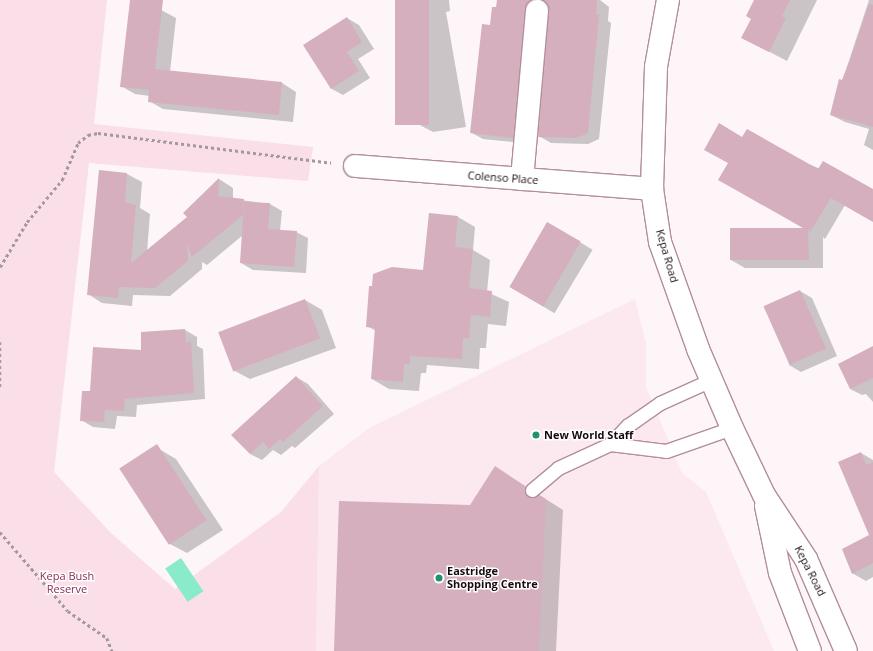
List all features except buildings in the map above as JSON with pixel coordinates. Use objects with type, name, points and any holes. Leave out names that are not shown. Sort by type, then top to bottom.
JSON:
[{"type":"main road","name":"Kepa Road","points":[[668,0],[656,67],[652,189],[660,242],[711,380],[732,428],[764,495],[806,559],[846,651]]},
{"type":"main road","points":[[522,179],[537,11]]},
{"type":"main road","name":"Colenso Place","points":[[355,166],[652,189]]},
{"type":"main road","name":"Kepa Road","points":[[764,495],[780,573],[810,651]]},
{"type":"lane","points":[[532,490],[558,468],[610,444],[628,425],[660,403],[711,380]]},
{"type":"lane","points":[[610,444],[666,451],[732,428]]},
{"type":"path","points":[[0,267],[27,222],[62,180],[78,143],[88,135],[98,133],[355,166]]},
{"type":"path","points":[[0,342],[0,389]]},
{"type":"path","points":[[0,532],[68,611],[107,638],[112,651]]},
{"type":"shaded area","name":"Eastridge Shopping Centre","points":[[635,299],[646,343],[646,387],[682,473],[706,492],[774,651],[316,651],[319,466],[369,428]]},
{"type":"shaded area","points":[[181,558],[203,591],[188,602],[165,569]]},
{"type":"green space","name":"Kepa Bush Reserve","points":[[0,0],[107,0],[94,124],[313,147],[308,181],[89,163],[54,472],[111,533],[175,589],[281,512],[319,466],[316,651],[0,651]]},
{"type":"place","name":"New World Staff","points":[[536,435]]},
{"type":"place","name":"Eastridge Shopping Centre","points":[[439,578]]}]
